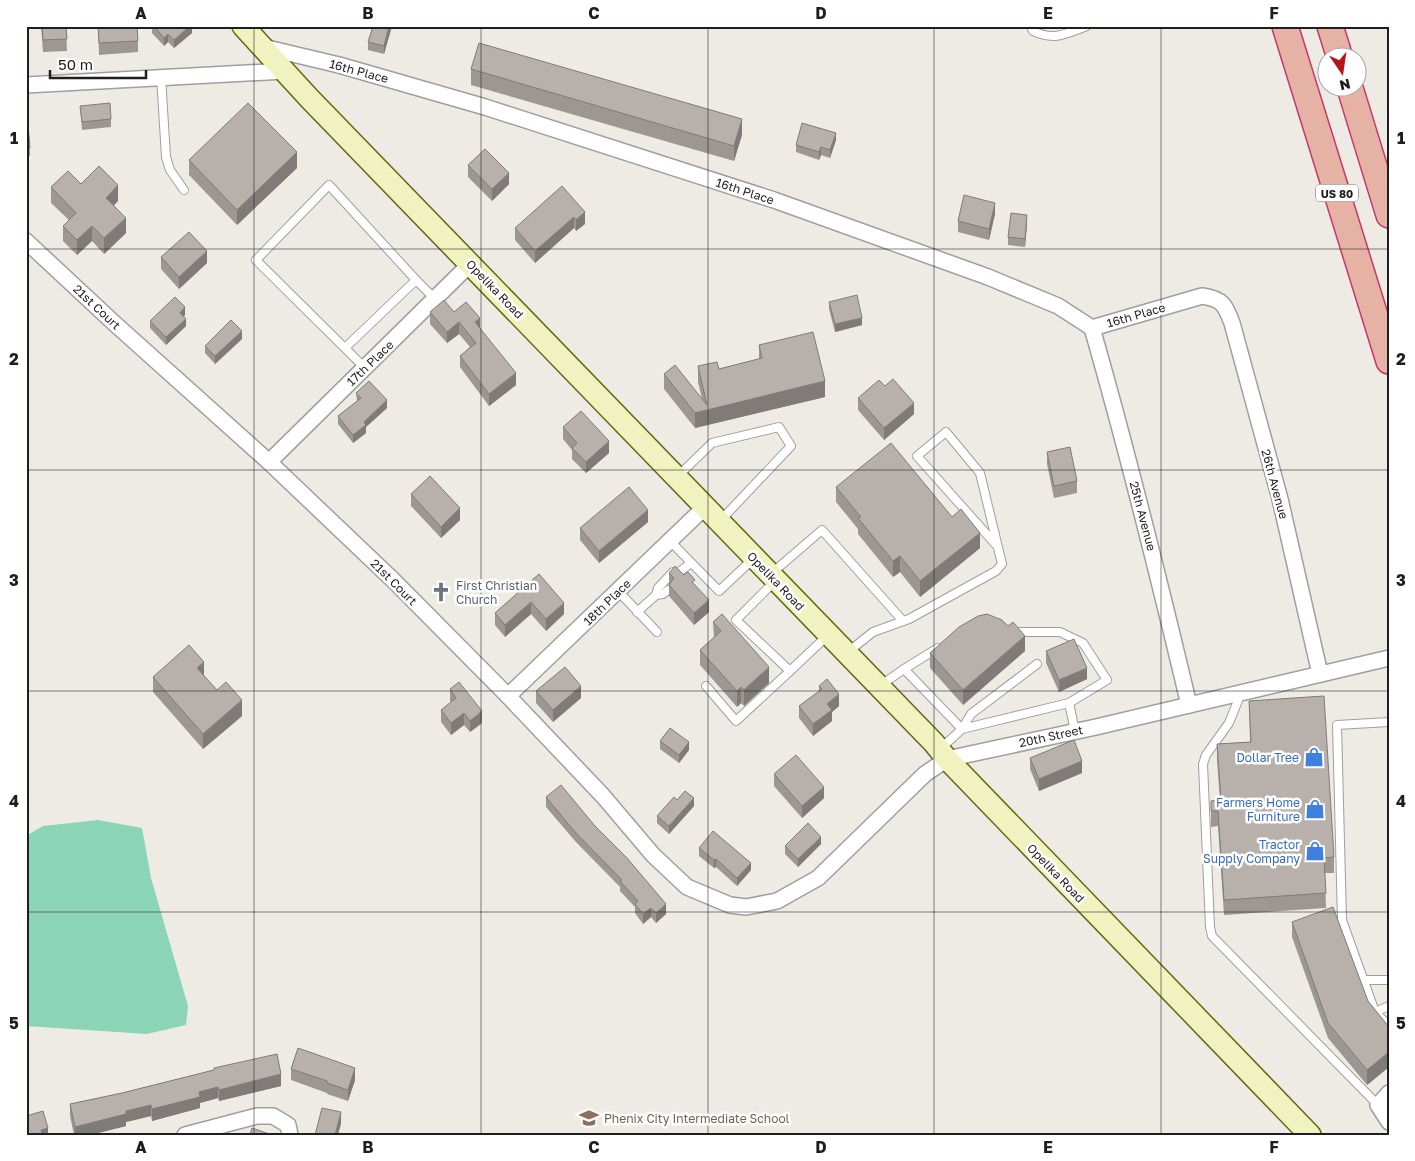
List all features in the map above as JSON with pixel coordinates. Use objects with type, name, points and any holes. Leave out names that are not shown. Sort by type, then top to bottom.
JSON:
[{"type":"highway","name":"US 80","points":[[1285,26],[1389,361]]},
{"type":"highway","points":[[1330,26],[1337,48]]},
{"type":"highway","points":[[1353,98],[1389,215]]},
{"type":"main road","name":"Opelika Road","points":[[243,26],[309,98],[847,653],[1310,1135]]},
{"type":"street","name":"16th Place","points":[[263,47],[339,65],[485,107],[774,200],[988,277],[1058,306],[1092,328],[1202,296],[1217,298]]},
{"type":"street","points":[[26,85],[285,71]]},
{"type":"street","name":"21st Court","points":[[26,241],[114,323],[270,462],[393,580],[508,696],[603,796],[653,855],[687,887],[730,906],[746,907],[761,905]]},
{"type":"street","name":"17th Place","points":[[270,462],[470,264]]},
{"type":"street","name":"26th Avenue","points":[[1217,298],[1226,309],[1232,322],[1280,499],[1320,674]]},
{"type":"street","name":"25th Avenue","points":[[1092,328],[1148,534],[1189,705]]},
{"type":"street","name":"18th Place","points":[[508,696],[670,541],[712,514]]},
{"type":"street","name":"20th Street","points":[[761,905],[778,901],[818,878],[944,754],[1075,731],[1389,658]]},
{"type":"street","points":[[1389,1093],[1378,1105],[1389,1122]]},
{"type":"street","points":[[185,1135],[257,1116],[274,1116],[288,1125],[290,1135]]},
{"type":"lane","points":[[1031,26],[1033,32],[1044,36],[1058,36],[1086,26]]},
{"type":"lane","points":[[161,77],[166,157],[170,170],[184,190]]},
{"type":"lane","points":[[366,368],[256,260],[329,184],[435,300]]},
{"type":"lane","points":[[345,348],[416,280]]},
{"type":"lane","points":[[676,478],[712,443],[779,427],[791,446],[712,514]]},
{"type":"lane","points":[[847,653],[873,632],[903,621],[996,571],[1002,564],[998,547],[980,472],[946,432],[917,456],[998,547]]},
{"type":"lane","points":[[790,672],[736,620],[773,578],[822,530],[903,621]]},
{"type":"lane","points":[[670,541],[719,592],[754,558]]},
{"type":"lane","points":[[637,612],[656,595],[658,588],[673,572],[679,576],[691,563]]},
{"type":"lane","points":[[656,595],[663,594],[668,590]]},
{"type":"lane","points":[[618,591],[657,632]]},
{"type":"lane","points":[[962,729],[1069,704],[1107,680],[1083,643],[1060,632],[1010,632],[1005,630]]},
{"type":"lane","points":[[706,686],[736,721],[829,635]]},
{"type":"lane","points":[[879,687],[904,669],[944,645]]},
{"type":"lane","points":[[944,754],[971,714],[1036,664]]},
{"type":"lane","points":[[904,669],[962,729]]},
{"type":"lane","points":[[1242,692],[1229,723],[1206,755],[1204,764],[1210,927],[1212,936],[1378,1105]]},
{"type":"lane","points":[[1069,704],[1075,731]]},
{"type":"lane","points":[[1389,722],[1337,725],[1342,920],[1374,1012],[1389,1026]]},
{"type":"lane","points":[[1363,980],[1389,980]]},
{"type":"lane","points":[[1374,1012],[1389,1006]]},
{"type":"green space","points":[[98,820],[142,828],[151,878],[188,1006],[186,1025],[147,1034],[26,1026],[26,836],[43,826]]},
{"type":"building","points":[[42,26],[66,26],[67,39],[43,40]]},
{"type":"building","points":[[98,26],[137,26],[138,41],[99,43]]},
{"type":"building","points":[[154,26],[190,26],[174,40],[168,34],[164,38]]},
{"type":"building","points":[[373,26],[389,26],[384,46],[368,42]]},
{"type":"building","points":[[479,43],[742,119],[734,146],[471,69]]},
{"type":"building","points":[[110,103],[111,119],[82,122],[80,106]]},
{"type":"building","points":[[248,103],[297,152],[237,210],[189,160]]},
{"type":"building","points":[[26,112],[30,148],[26,149]]},
{"type":"building","points":[[802,123],[836,133],[830,150],[821,147],[819,152],[796,145]]},
{"type":"building","points":[[485,149],[509,173],[492,189],[468,165]]},
{"type":"building","points":[[99,166],[118,185],[106,198],[126,218],[104,238],[92,226],[77,240],[63,226],[76,213],[51,187],[68,171],[81,184]]},
{"type":"building","points":[[562,186],[585,212],[576,220],[574,217],[535,251],[515,228]]},
{"type":"building","points":[[964,195],[995,203],[989,229],[958,221]]},
{"type":"building","points":[[1011,213],[1027,215],[1025,239],[1008,237]]},
{"type":"building","points":[[189,232],[207,251],[179,277],[161,257]]},
{"type":"building","points":[[857,295],[862,318],[835,324],[829,302]]},
{"type":"building","points":[[175,297],[185,307],[180,313],[186,319],[166,337],[150,321]]},
{"type":"building","points":[[444,300],[454,312],[466,302],[480,318],[475,322],[516,373],[489,394],[460,356],[476,343],[459,322],[447,332],[430,312]]},
{"type":"building","points":[[231,320],[242,331],[215,356],[205,346]]},
{"type":"building","points":[[813,332],[825,381],[695,413],[664,374],[675,365],[707,405],[698,366],[717,362],[719,369],[762,358],[759,345]]},
{"type":"building","points":[[893,379],[914,403],[884,428],[858,398],[879,380],[885,386]]},
{"type":"building","points":[[369,381],[387,400],[364,422],[366,425],[353,435],[338,416],[361,398],[356,393]]},
{"type":"building","points":[[581,411],[609,441],[586,462],[572,448],[577,443],[563,427]]},
{"type":"building","points":[[891,443],[952,517],[961,509],[980,533],[920,581],[900,556],[893,561],[836,487]]},
{"type":"building","points":[[1070,447],[1077,481],[1054,486],[1047,452]]},
{"type":"building","points":[[430,476],[460,508],[441,527],[411,494]]},
{"type":"building","points":[[629,487],[648,510],[599,551],[580,528]]},
{"type":"building","points":[[675,566],[684,575],[688,572],[695,580],[692,582],[709,600],[694,613],[669,585],[674,578],[669,573]]},
{"type":"building","points":[[539,574],[564,603],[546,619],[531,602],[505,625],[495,613]]},
{"type":"building","points":[[722,614],[769,667],[744,690],[741,687],[737,691],[700,650],[721,631],[713,622]]},
{"type":"building","points":[[987,614],[1002,620],[1008,626],[1013,622],[1025,636],[963,690],[930,653],[959,627],[978,616]]},
{"type":"building","points":[[1074,639],[1087,668],[1059,680],[1046,651]]},
{"type":"building","points":[[189,645],[204,662],[197,668],[217,690],[226,682],[242,700],[203,734],[153,677]]},
{"type":"building","points":[[565,667],[581,686],[553,710],[536,691]]},
{"type":"building","points":[[827,679],[839,694],[827,704],[832,710],[813,724],[799,706],[822,689],[819,686]]},
{"type":"building","points":[[459,682],[482,711],[470,721],[464,713],[451,723],[441,710],[456,698],[450,689]]},
{"type":"building","points":[[1324,696],[1334,857],[1324,858],[1326,893],[1224,900],[1218,811],[1211,811],[1211,801],[1221,800],[1217,744],[1251,742],[1249,701]]},
{"type":"building","points":[[670,728],[689,742],[679,755],[660,741]]},
{"type":"building","points":[[1074,740],[1082,761],[1039,779],[1030,758]]},
{"type":"building","points":[[796,755],[824,787],[802,806],[774,774]]},
{"type":"building","points":[[561,785],[595,826],[627,858],[666,904],[656,913],[651,908],[643,914],[635,904],[638,901],[620,881],[622,880],[575,832],[546,797]]},
{"type":"building","points":[[685,791],[694,798],[669,826],[657,816],[674,797],[677,800]]},
{"type":"building","points":[[808,823],[821,837],[798,859],[785,846]]},
{"type":"building","points":[[713,831],[751,863],[737,878],[716,859],[714,860],[699,848]]},
{"type":"building","points":[[1333,907],[1368,1001],[1389,1027],[1389,1052],[1367,1070],[1328,1023],[1292,922]]},
{"type":"building","points":[[298,1048],[355,1068],[348,1090],[291,1069]]},
{"type":"building","points":[[277,1054],[281,1074],[219,1090],[218,1087],[199,1092],[200,1097],[152,1109],[151,1105],[126,1111],[126,1114],[75,1127],[70,1104],[122,1093],[214,1070],[214,1068]]},
{"type":"building","points":[[322,1108],[341,1112],[335,1135],[315,1135]]},
{"type":"building","points":[[43,1111],[48,1128],[41,1130],[42,1135],[26,1135],[26,1116]]},
{"type":"building","points":[[252,1128],[272,1135],[250,1135]]},
{"type":"place","name":"First Christian Church","points":[[441,592]]},
{"type":"place","name":"Dollar Tree","points":[[1314,757]]},
{"type":"place","name":"Farmers Home Furniture","points":[[1315,809]]},
{"type":"place","name":"Tractor Supply Company","points":[[1315,851]]},
{"type":"place","name":"Phenix City Intermediate School","points":[[589,1118]]}]
